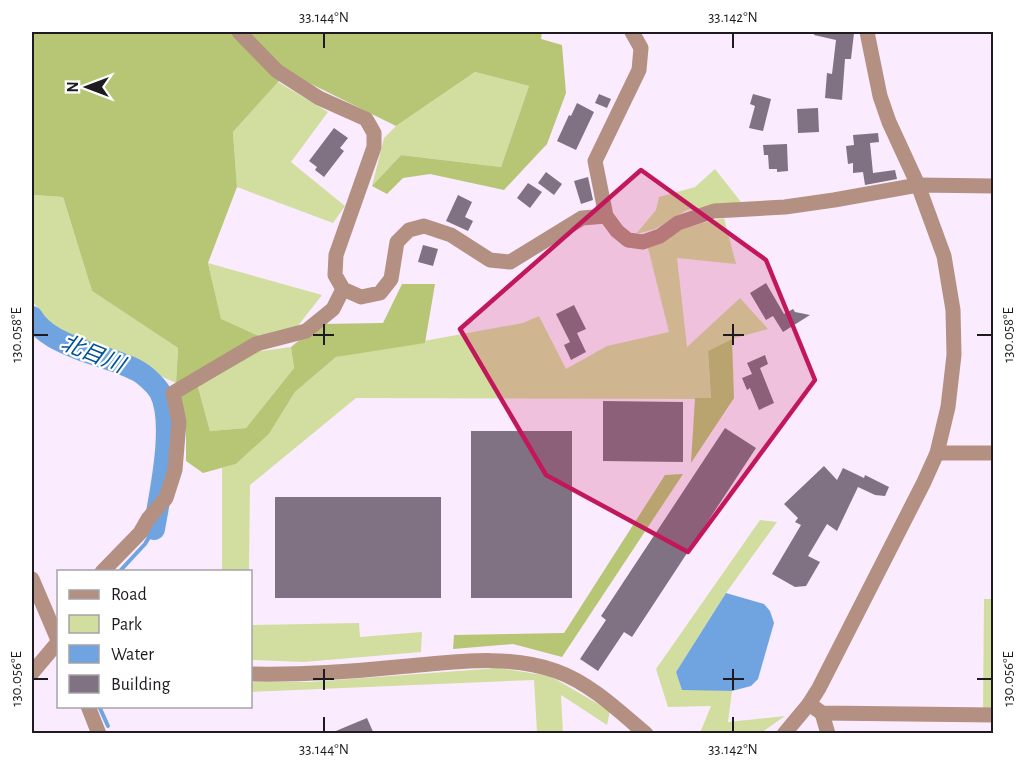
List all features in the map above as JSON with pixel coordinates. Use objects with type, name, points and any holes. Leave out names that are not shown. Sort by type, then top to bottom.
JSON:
[{"type":"street","points":[[239,32],[277,71],[319,98],[366,118],[374,133],[374,147],[336,255],[335,274],[343,289],[361,297],[380,293],[391,279],[397,242],[408,231],[424,226],[451,235],[490,260],[510,262],[582,218],[606,216]]},
{"type":"street","points":[[632,32],[641,48],[639,70],[595,161],[606,216],[617,231],[628,240],[643,242],[660,236],[678,223],[714,211],[814,203],[918,185],[993,186]]},
{"type":"street","points":[[784,734],[809,704],[830,667],[937,453],[948,407],[954,355],[953,310],[944,256],[918,185],[889,122],[880,96],[867,32]]},
{"type":"street","points":[[104,570],[140,533],[148,519],[166,498],[175,470],[179,422],[173,393],[256,344],[306,331],[333,309],[343,289]]},
{"type":"street","points":[[937,453],[993,453]]},
{"type":"street","points":[[32,579],[57,639]]},
{"type":"street","points":[[32,673],[57,642]]},
{"type":"street","points":[[252,674],[309,675],[483,660],[523,662],[558,671],[594,692],[628,727],[646,734]]},
{"type":"street","points":[[809,704],[822,713],[993,716]]},
{"type":"street","points":[[89,708],[99,734]]},
{"type":"street","points":[[822,713],[828,734]]},
{"type":"highlighted area","points":[[641,170],[766,260],[815,380],[688,552],[546,475],[460,329]]},
{"type":"green space","points":[[32,32],[542,32],[541,39],[562,45],[566,93],[547,144],[504,190],[430,174],[403,178],[387,194],[372,186],[401,155],[501,167],[529,86],[475,72],[396,126],[287,72],[233,132],[237,187],[208,263],[221,319],[259,336],[261,351],[198,387],[210,431],[246,428],[294,368],[291,347],[319,324],[383,323],[402,284],[435,284],[425,343],[336,357],[295,392],[269,434],[236,464],[203,473],[186,461],[186,430],[176,383],[178,348],[92,291],[63,197],[32,195]]},
{"type":"green space","points":[[475,72],[529,86],[501,167],[401,155],[372,186],[384,138],[396,126]]},
{"type":"green space","points":[[278,82],[328,112],[291,162],[345,206],[333,223],[237,187],[233,132]]},
{"type":"green space","points":[[715,169],[741,202],[687,210],[655,229],[636,234],[656,210],[659,197],[695,187]]},
{"type":"green space","points":[[32,195],[63,197],[92,291],[178,348],[176,383],[55,328],[32,301]]},
{"type":"green space","points":[[724,218],[736,264],[677,258],[687,347],[740,298],[768,329],[732,339],[708,351],[711,399],[356,398],[250,485],[249,570],[222,570],[222,468],[236,464],[269,434],[295,392],[336,357],[523,323],[539,316],[566,369],[607,346],[669,332],[648,248],[682,228]]},
{"type":"green space","points":[[208,263],[322,295],[297,327],[259,336],[221,320]]},
{"type":"green space","points":[[732,339],[734,398],[691,463],[695,398],[711,398],[708,351]]},
{"type":"green space","points":[[291,347],[294,368],[246,428],[210,431],[198,387],[261,351]]},
{"type":"green space","points":[[683,474],[562,657],[513,644],[453,649],[454,635],[564,633],[665,475]]},
{"type":"green space","points":[[760,520],[777,522],[726,593],[676,672],[682,689],[732,691],[728,722],[785,716],[761,733],[700,733],[711,706],[668,707],[656,669]]},
{"type":"green space","points":[[984,599],[993,599],[993,709],[983,709]]},
{"type":"green space","points":[[359,623],[360,637],[422,632],[421,652],[304,662],[252,660],[252,625]]},
{"type":"green space","points":[[499,668],[550,676],[610,711],[607,725],[561,695],[563,733],[537,733],[534,680],[252,692],[252,682],[309,682]]},
{"type":"water","points":[[726,593],[764,604],[770,611],[774,623],[758,679],[751,686],[732,691],[682,690],[676,672]]},
{"type":"building","points":[[815,32],[854,33],[851,59],[845,59],[842,100],[825,98],[827,73],[832,74],[836,40],[814,35]]},
{"type":"building","points":[[599,94],[611,99],[607,108],[595,103]]},
{"type":"building","points":[[753,94],[771,99],[763,131],[749,128],[755,106],[750,104]]},
{"type":"building","points":[[577,103],[594,112],[576,150],[557,141]]},
{"type":"building","points":[[818,108],[819,132],[798,133],[797,109]]},
{"type":"building","points":[[334,128],[348,138],[340,148],[344,151],[324,177],[309,161]]},
{"type":"building","points":[[878,133],[879,142],[870,143],[873,173],[895,170],[897,179],[865,185],[863,172],[853,173],[853,163],[848,164],[846,146],[854,145],[853,135]]},
{"type":"building","points":[[787,144],[788,171],[777,172],[777,169],[769,169],[768,155],[764,155],[763,145]]},
{"type":"building","points":[[546,172],[562,184],[554,195],[538,183]]},
{"type":"building","points":[[588,177],[593,200],[581,204],[574,181]]},
{"type":"building","points":[[528,183],[542,192],[530,208],[517,198]]},
{"type":"building","points":[[458,195],[472,202],[465,217],[473,221],[468,231],[446,221]]},
{"type":"building","points":[[423,245],[438,249],[433,266],[418,262]]},
{"type":"building","points":[[766,283],[784,314],[793,309],[795,312],[810,315],[783,332],[773,316],[766,320],[750,293]]},
{"type":"building","points":[[574,305],[586,329],[577,333],[586,352],[571,360],[564,345],[570,342],[556,314]]},
{"type":"building","points":[[765,355],[768,364],[760,368],[774,403],[759,410],[750,388],[747,390],[742,378],[752,374],[747,363]]},
{"type":"building","points":[[603,401],[683,402],[683,462],[603,461]]},
{"type":"building","points":[[725,428],[756,448],[632,637],[624,632],[598,671],[580,659],[606,620],[601,616]]},
{"type":"building","points":[[471,431],[572,431],[572,598],[471,598]]},
{"type":"building","points":[[824,466],[837,480],[843,468],[864,478],[865,475],[889,487],[885,496],[875,495],[858,487],[837,531],[827,524],[808,556],[820,562],[806,586],[795,587],[772,574],[801,525],[795,522],[798,518],[784,504]]},
{"type":"building","points":[[275,497],[441,497],[441,598],[275,598]]},
{"type":"building","points":[[367,718],[374,734],[331,734],[331,733]]},
{"type":"waterway","name":"北目川","points":[[32,317],[42,329],[62,342],[124,364],[139,372],[160,392],[165,405],[167,440],[154,529]]},
{"type":"waterway","points":[[121,570],[145,544],[154,529]]},
{"type":"waterway","points":[[100,708],[108,726]]}]
